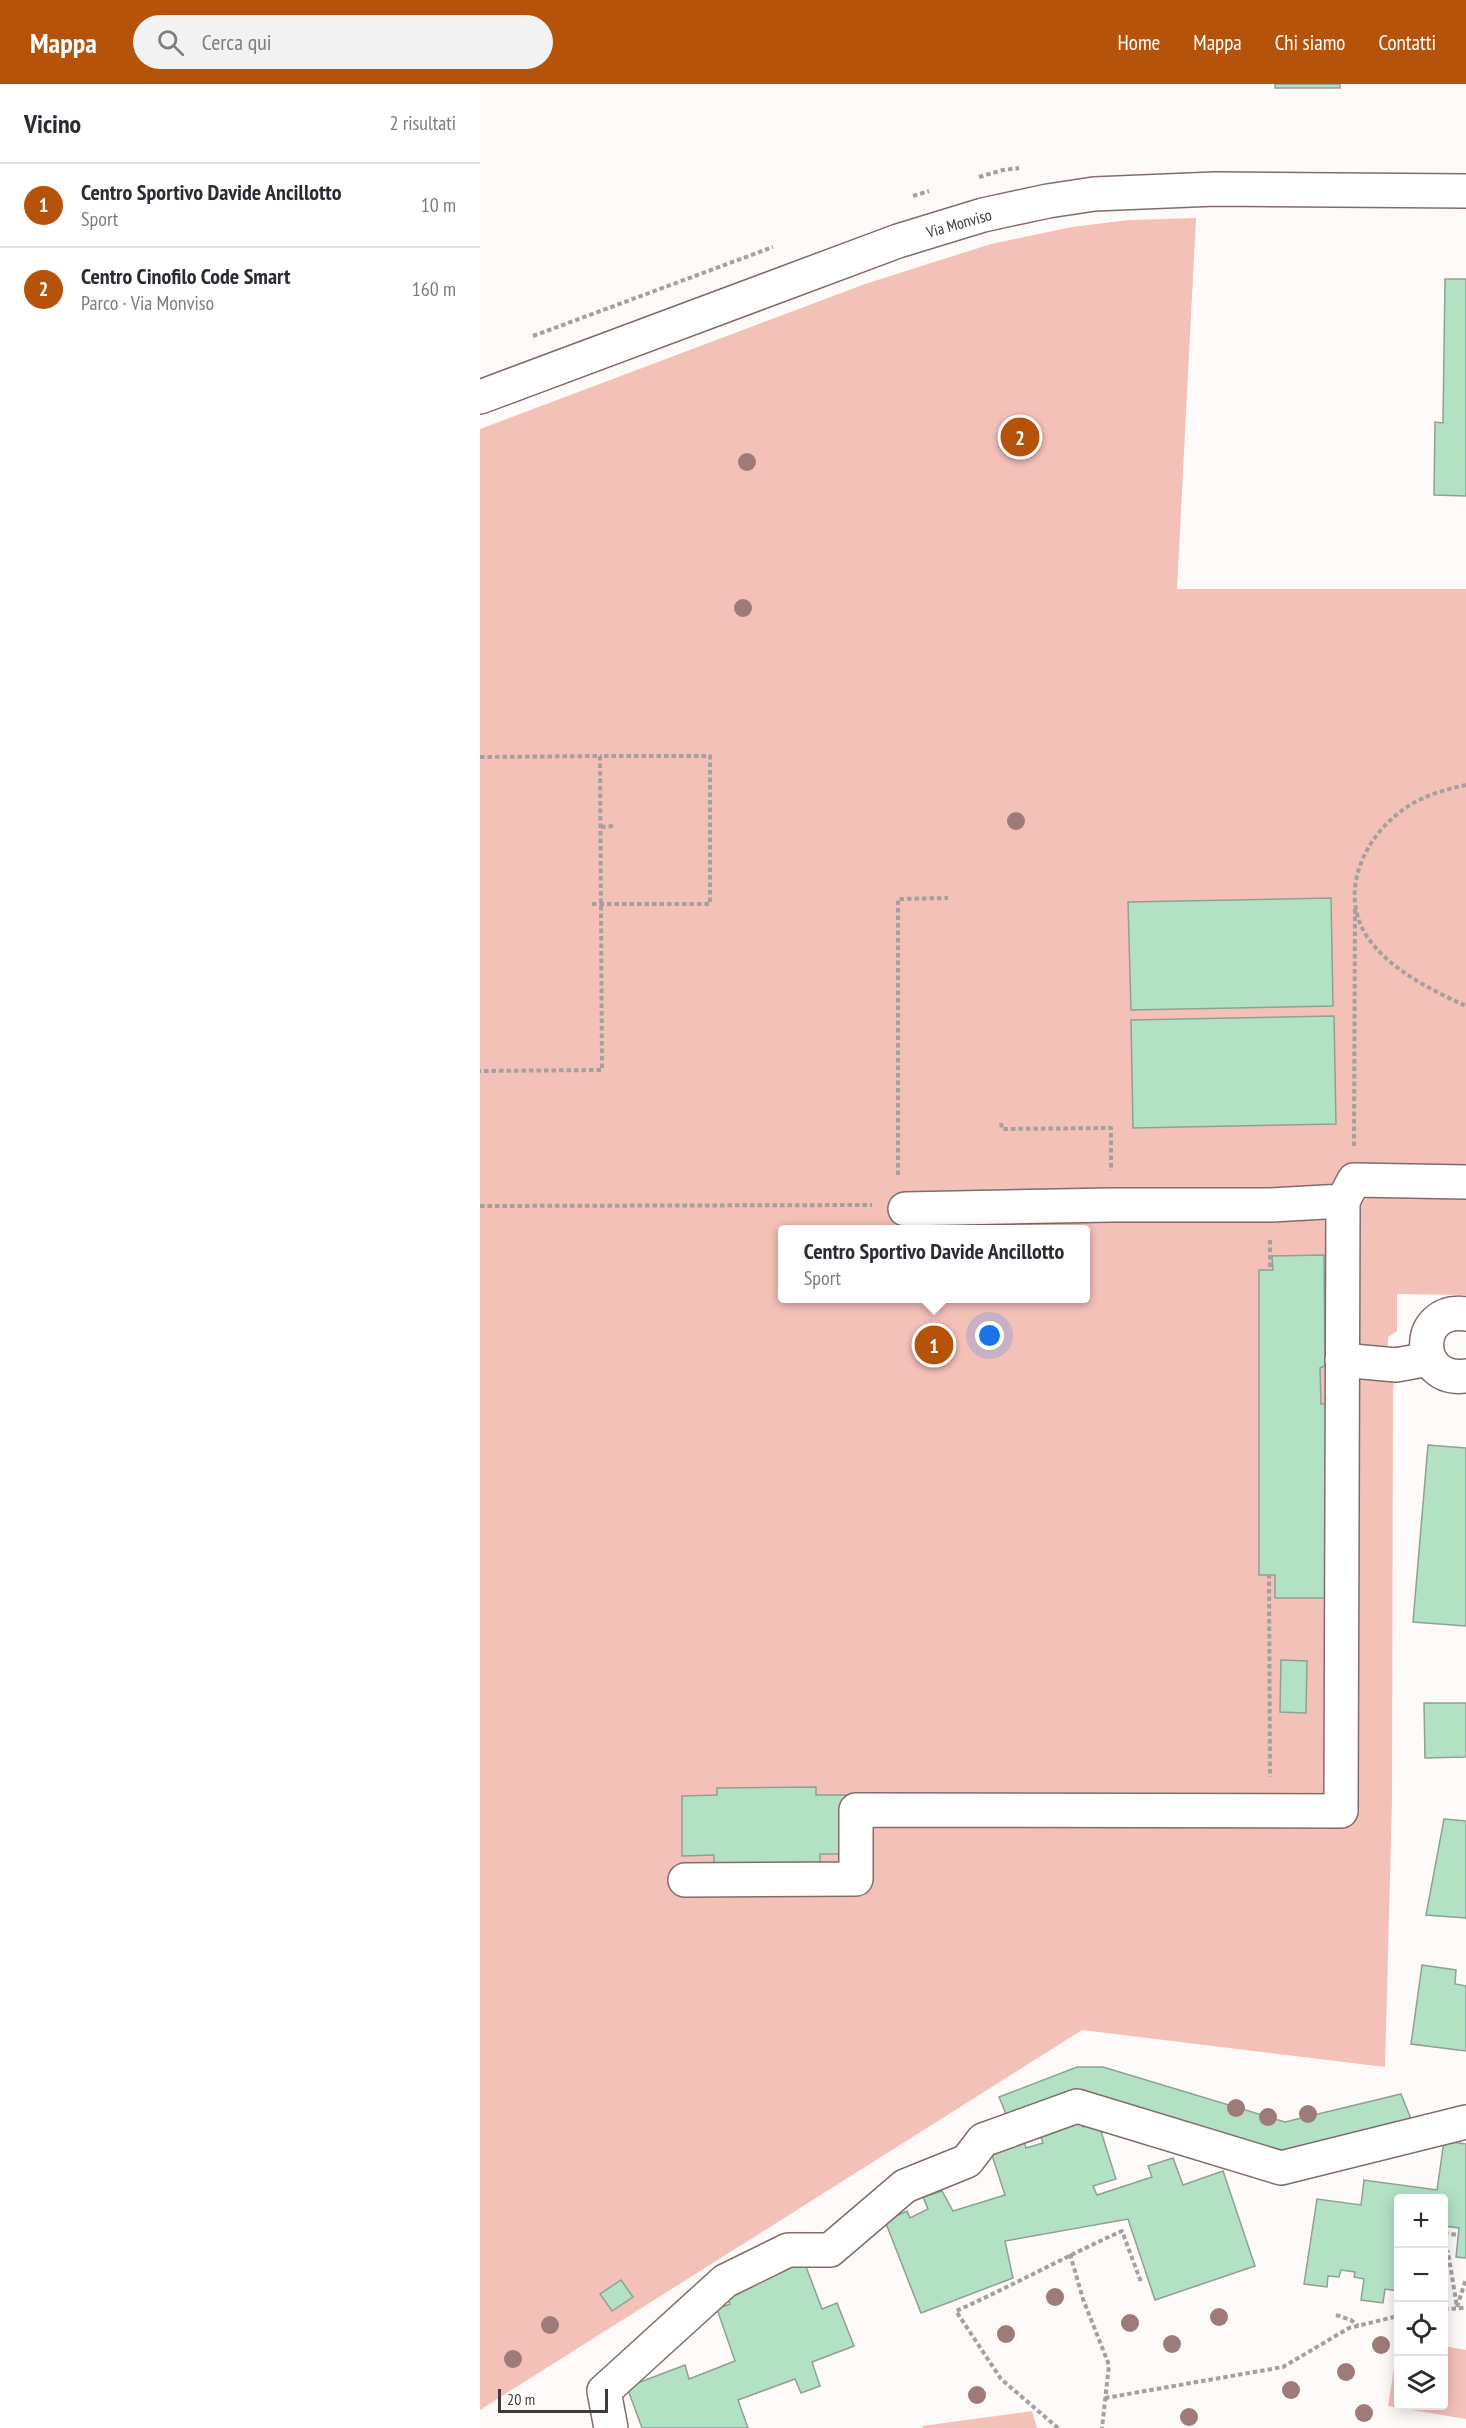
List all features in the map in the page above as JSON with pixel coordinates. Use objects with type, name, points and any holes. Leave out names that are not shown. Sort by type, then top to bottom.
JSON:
[{"type":"street","name":"Via Monviso","points":[[480,397],[898,241],[983,215],[1048,201],[1094,194],[1215,189],[1466,191]]},
{"type":"street","points":[[902,1207],[1270,1205],[1348,1190],[1466,1182]]},
{"type":"street","points":[[685,1880],[856,1879],[856,1810],[1341,1811],[1342,1360],[1348,1190]]},
{"type":"street","points":[[1466,1314],[1457,1312],[1447,1314],[1432,1327],[1427,1337],[1426,1348],[1429,1359],[1436,1368],[1456,1377],[1466,1376]]},
{"type":"street","points":[[1342,1360],[1396,1365],[1429,1359]]},
{"type":"street","points":[[610,2428],[604,2391],[725,2281],[788,2250],[830,2250],[905,2186],[967,2161],[983,2140],[1077,2106],[1281,2168],[1466,2122]]},
{"type":"path","points":[[480,1071],[602,1070],[600,756]]},
{"type":"path","points":[[480,757],[710,756],[710,904],[591,904]]},
{"type":"path","points":[[1348,1190],[1355,881],[1366,849],[1382,827],[1410,805],[1447,789],[1466,785]]},
{"type":"path","points":[[601,827],[614,826]]},
{"type":"path","points":[[480,1206],[902,1207],[898,899],[948,898]]},
{"type":"path","points":[[1355,905],[1366,934],[1389,959],[1425,987],[1466,1006]]},
{"type":"path","points":[[1001,1123],[1002,1129],[1111,1128],[1111,1205]]},
{"type":"path","points":[[1269,1575],[1271,1810]]},
{"type":"path","points":[[1058,2428],[1001,2379],[956,2311],[1014,2285],[1070,2253],[1122,2231],[1141,2282]]},
{"type":"path","points":[[1448,2234],[1458,2235]]},
{"type":"path","points":[[1448,2252],[1457,2307]]},
{"type":"path","points":[[1070,2253],[1083,2299],[1109,2365],[1102,2428]]},
{"type":"path","points":[[1457,2307],[1466,2279]]},
{"type":"path","points":[[1448,2308],[1466,2308]]},
{"type":"path","points":[[1336,2315],[1358,2325]]},
{"type":"path","points":[[1105,2397],[1283,2367],[1349,2328],[1394,2317]]},
{"type":"shaded area","points":[[1196,218],[1177,589],[1466,589],[1466,1295],[1397,1294],[1397,1331],[1388,1337],[1388,1347],[1397,1354],[1393,1391],[1392,1801],[1385,2067],[1082,2030],[480,2410],[480,429],[865,284],[991,244],[1072,227],[1129,220]]},
{"type":"shaded area","points":[[1448,2347],[1466,2350],[1466,2419],[1412,2410],[1448,2410]]},
{"type":"shaded area","points":[[1394,2369],[1394,2407],[1388,2406]]},
{"type":"shaded area","points":[[1032,2411],[1037,2428],[923,2428],[922,2426]]},
{"type":"building","points":[[1275,84],[1340,84],[1340,88],[1275,88]]},
{"type":"building","points":[[1445,279],[1466,279],[1466,496],[1434,495],[1435,422],[1443,423]]},
{"type":"building","points":[[1331,898],[1333,1006],[1131,1010],[1128,902]]},
{"type":"building","points":[[1334,1016],[1336,1124],[1133,1128],[1131,1020]]},
{"type":"building","points":[[1324,1255],[1325,1366],[1320,1368],[1321,1404],[1326,1404],[1326,1572],[1334,1598],[1275,1598],[1275,1575],[1259,1575],[1259,1270],[1273,1270],[1272,1256]]},
{"type":"building","points":[[1428,1445],[1466,1448],[1466,1626],[1413,1622]]},
{"type":"building","points":[[1281,1660],[1307,1661],[1306,1713],[1280,1712]]},
{"type":"building","points":[[1424,1703],[1466,1703],[1466,1757],[1425,1758]]},
{"type":"building","points":[[816,1787],[816,1795],[849,1795],[850,1854],[820,1854],[820,1868],[714,1870],[714,1855],[682,1856],[682,1796],[717,1795],[717,1788]]},
{"type":"building","points":[[1444,1819],[1466,1821],[1466,1918],[1426,1915]]},
{"type":"building","points":[[1422,1965],[1456,1970],[1455,1984],[1466,1986],[1466,2051],[1411,2044]]},
{"type":"building","points":[[1077,2067],[1103,2067],[1285,2122],[1401,2094],[1413,2124],[1279,2152],[1090,2097],[1011,2126],[999,2097]]},
{"type":"building","points":[[1078,2112],[1083,2127],[1098,2122],[1116,2179],[1093,2186],[1097,2195],[1152,2177],[1148,2166],[1173,2158],[1183,2185],[1223,2171],[1255,2266],[1155,2300],[1128,2219],[1005,2241],[1013,2278],[921,2313],[885,2221],[907,2211],[910,2218],[928,2209],[923,2197],[942,2191],[953,2211],[1005,2195],[988,2143],[1021,2132],[1026,2148],[1043,2143],[1037,2125]]},
{"type":"building","points":[[1444,2141],[1466,2144],[1466,2258],[1456,2257],[1459,2228],[1448,2227],[1448,2194],[1394,2194],[1394,2290],[1385,2289],[1383,2303],[1361,2300],[1364,2279],[1354,2277],[1355,2272],[1341,2270],[1339,2277],[1328,2276],[1327,2287],[1304,2284],[1317,2199],[1361,2205],[1364,2180],[1437,2190]]},
{"type":"building","points":[[802,2256],[822,2309],[837,2303],[854,2346],[812,2362],[820,2386],[801,2393],[795,2379],[738,2400],[748,2428],[642,2428],[627,2387],[685,2365],[689,2379],[735,2361],[717,2309],[730,2304],[723,2287]]},
{"type":"building","points":[[621,2280],[633,2297],[612,2311],[600,2294]]},
{"type":"place","name":"Centro Cinofilo Code Smart","points":[[1020,437]]},
{"type":"place","name":"Centro Sportivo Davide Ancillotto","points":[[934,1345]]}]
